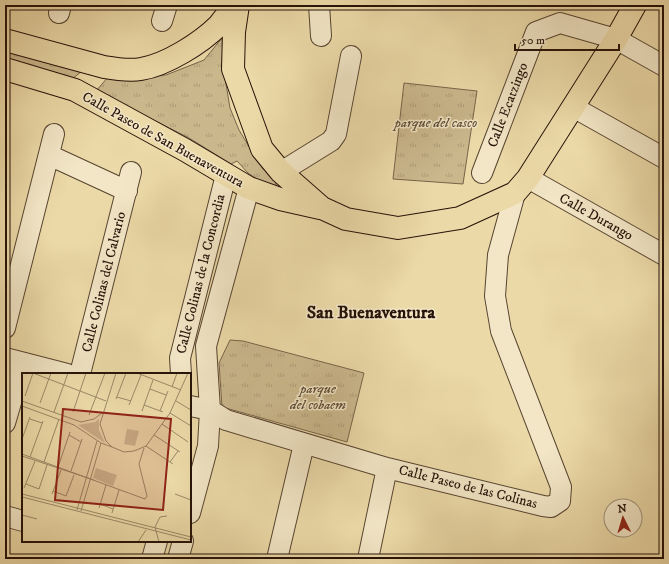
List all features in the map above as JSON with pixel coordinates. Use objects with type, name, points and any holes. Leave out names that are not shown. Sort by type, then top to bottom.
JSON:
[{"type":"main road","points":[[5,40],[104,67],[118,69],[141,69],[164,62],[194,45],[219,25],[233,5]]},
{"type":"main road","name":"Calle Paseo de San Buenaventura","points":[[238,5],[234,32],[233,69],[262,149],[281,172],[322,208]]},
{"type":"main road","points":[[521,186],[574,107],[635,5]]},
{"type":"main road","points":[[75,90],[104,67]]},
{"type":"main road","name":"Calle Paseo de San Buenaventura","points":[[5,69],[75,90],[185,150],[249,188],[280,199],[322,208],[346,218],[398,228],[460,218],[521,186]]},
{"type":"street","points":[[319,5],[321,36]]},
{"type":"street","name":"Calle Ecatzingo","points":[[482,173],[536,32],[560,23],[616,39],[664,66]]},
{"type":"street","points":[[281,172],[331,141],[336,134],[351,56]]},
{"type":"street","points":[[574,107],[664,158]]},
{"type":"street","points":[[5,328],[54,134]]},
{"type":"street","name":"Calle Colinas del Calvario","points":[[49,155],[129,181],[80,373]]},
{"type":"street","name":"Calle Colinas de la Concordia","points":[[180,373],[180,358],[226,175]]},
{"type":"street","name":"Calle Durango","points":[[521,186],[664,255]]},
{"type":"street","name":"Calle Paseo de las Colinas","points":[[191,406],[215,418],[387,468],[543,506],[551,507],[560,502],[561,487],[501,332],[495,296],[498,254],[521,186]]},
{"type":"street","name":"Calle Colinas de la Concordia","points":[[191,509],[215,418],[206,346],[249,188]]},
{"type":"street","points":[[5,358],[63,373]]},
{"type":"street","points":[[5,423],[16,374]]},
{"type":"street","name":"Calle Paseo de las Colinas","points":[[191,419],[215,418]]},
{"type":"street","points":[[277,559],[304,444]]},
{"type":"street","points":[[368,559],[387,468]]},
{"type":"street","points":[[5,516],[22,521]]},
{"type":"street","points":[[152,559],[156,542]]},
{"type":"street","points":[[178,559],[183,542]]},
{"type":"green space","points":[[222,38],[226,84],[230,108],[239,130],[263,169],[273,176],[277,187],[270,188],[248,173],[237,161],[231,164],[189,138],[96,91],[109,76],[166,75],[204,60]]},
{"type":"green space","points":[[5,50],[82,71],[72,79],[5,61]]},
{"type":"green space","name":"parque del casco","points":[[404,83],[477,91],[463,184],[393,179]]},
{"type":"green space","name":"parque del cobaem","points":[[230,340],[243,341],[364,373],[347,442],[222,407],[219,363]]},
{"type":"district","name":"San Buenaventura","points":[[371,313]]}]
